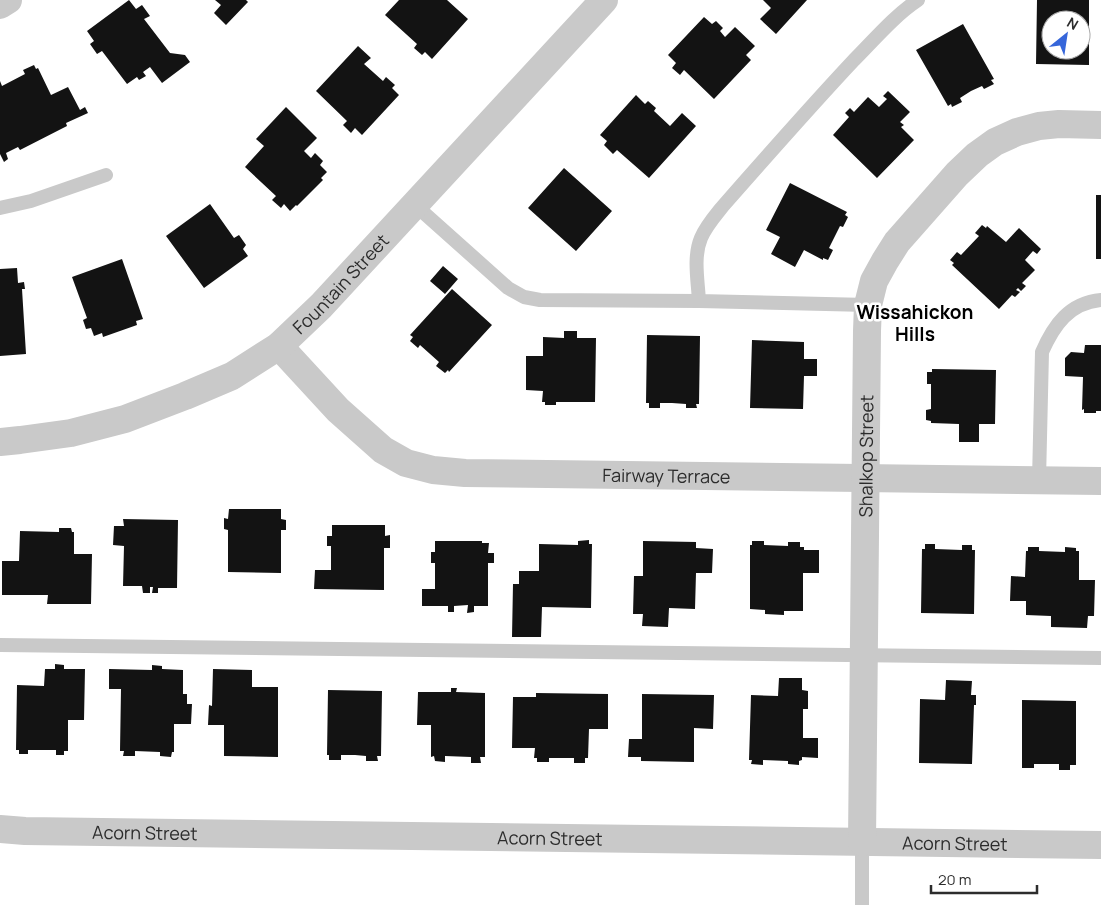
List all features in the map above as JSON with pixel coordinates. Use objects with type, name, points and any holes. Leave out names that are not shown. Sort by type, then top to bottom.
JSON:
[{"type":"street","points":[[0,4],[8,0]]},
{"type":"street","name":"Fountain Street","points":[[0,442],[71,433],[124,419],[186,396],[232,376],[279,346],[321,306],[604,0]]},
{"type":"street","name":"Shalkop Street","points":[[862,842],[865,655],[866,330],[868,305],[874,281],[897,242],[957,174],[977,155],[996,142],[1017,132],[1038,126],[1059,124],[1101,125]]},
{"type":"street","name":"Fairway Terrace","points":[[279,346],[338,410],[383,450],[406,463],[433,470],[484,473],[1101,481]]},
{"type":"street","name":"Acorn Street","points":[[0,829],[25,831],[1101,845]]},
{"type":"lane","points":[[699,301],[697,251],[707,226],[833,82],[882,32],[918,0]]},
{"type":"lane","points":[[1,207],[31,200],[106,175]]},
{"type":"lane","points":[[415,205],[508,288],[524,298],[540,300],[868,305]]},
{"type":"lane","points":[[1039,480],[1042,352],[1049,336],[1060,320],[1075,308],[1101,300]]},
{"type":"lane","points":[[0,645],[1101,658]]},
{"type":"lane","points":[[862,842],[862,905]]},
{"type":"building","points":[[129,0],[136,9],[142,5],[150,16],[144,19],[170,53],[185,55],[190,62],[162,83],[150,67],[143,72],[146,76],[139,80],[137,77],[127,84],[102,51],[97,54],[90,44],[94,41],[87,31]]},
{"type":"building","points":[[215,0],[246,0],[248,2],[226,25],[214,13],[221,5]]},
{"type":"building","points":[[399,0],[447,0],[468,19],[432,59],[425,52],[422,55],[414,48],[417,44],[385,15]]},
{"type":"building","points":[[763,0],[807,0],[776,34],[760,19],[771,8]]},
{"type":"building","points":[[1037,0],[1089,0],[1089,10],[1041,10],[1041,60],[1089,60],[1089,65],[1036,64]]},
{"type":"building","points":[[704,17],[712,24],[716,21],[723,28],[720,31],[725,37],[735,27],[755,46],[746,55],[751,60],[714,99],[684,70],[680,75],[672,68],[676,63],[668,55]]},
{"type":"building","points":[[963,24],[994,79],[991,80],[994,84],[984,89],[982,86],[971,91],[960,98],[962,102],[952,107],[951,104],[948,106],[916,50]]},
{"type":"building","points":[[358,46],[371,58],[364,64],[383,81],[386,77],[395,85],[392,88],[399,95],[362,135],[355,128],[351,133],[343,125],[347,121],[316,91]]},
{"type":"building","points":[[34,65],[36,69],[38,68],[51,95],[68,87],[80,110],[85,107],[88,113],[66,123],[67,126],[20,150],[18,147],[6,153],[8,159],[4,162],[0,154],[0,81],[2,86],[25,74],[23,70]]},
{"type":"building","points":[[888,91],[910,112],[900,122],[904,125],[901,127],[914,140],[877,178],[833,135],[849,117],[845,113],[850,108],[854,112],[868,97],[879,107],[887,99],[883,96]]},
{"type":"building","points":[[636,95],[645,104],[648,101],[656,108],[654,111],[670,126],[682,113],[696,126],[649,178],[617,150],[613,154],[604,145],[607,141],[600,135]]},
{"type":"building","points":[[286,107],[317,138],[304,151],[311,158],[315,153],[323,161],[320,165],[327,172],[321,178],[323,180],[290,211],[284,204],[281,208],[272,200],[276,196],[245,167],[264,146],[256,139]]},
{"type":"building","points":[[564,168],[612,211],[576,251],[528,208]]},
{"type":"building","points":[[790,183],[847,212],[845,215],[848,217],[843,227],[840,226],[829,248],[833,250],[828,260],[823,258],[823,260],[804,250],[795,267],[771,254],[780,237],[766,230]]},
{"type":"building","points":[[1096,195],[1101,195],[1101,259],[1096,259]]},
{"type":"building","points":[[210,204],[234,238],[239,235],[246,245],[243,249],[248,256],[204,288],[166,236]]},
{"type":"building","points":[[982,225],[986,228],[987,226],[1006,242],[1019,228],[1041,249],[1037,254],[1033,251],[1025,260],[1035,270],[1022,283],[1026,286],[1021,291],[1018,288],[1016,290],[1020,292],[1015,297],[1012,295],[999,309],[952,265],[954,263],[950,260],[957,252],[961,255],[979,236],[975,233]]},
{"type":"building","points":[[122,259],[143,319],[136,321],[137,325],[103,337],[102,333],[94,336],[91,328],[86,329],[83,320],[87,318],[72,277]]},
{"type":"building","points":[[443,266],[458,279],[445,294],[430,281]]},
{"type":"building","points":[[17,268],[18,283],[24,282],[25,289],[22,289],[26,354],[0,356],[0,269]]},
{"type":"building","points":[[452,289],[492,325],[449,372],[448,370],[445,373],[436,366],[439,362],[420,345],[418,348],[410,341],[413,337],[410,335]]},
{"type":"building","points":[[564,331],[577,331],[577,338],[596,338],[595,402],[556,402],[556,405],[545,405],[545,402],[542,402],[543,391],[526,390],[526,356],[543,356],[543,337],[564,338]]},
{"type":"building","points":[[647,335],[700,336],[699,404],[696,404],[697,408],[686,408],[686,404],[660,403],[660,408],[649,408],[649,403],[646,403]]},
{"type":"building","points":[[752,340],[804,342],[804,359],[817,359],[817,376],[804,376],[803,409],[750,408]]},
{"type":"building","points":[[1085,345],[1101,345],[1101,411],[1096,411],[1096,413],[1084,413],[1084,409],[1082,410],[1083,377],[1065,376],[1065,358],[1071,352],[1084,353]]},
{"type":"building","points":[[932,369],[996,370],[995,424],[979,424],[979,442],[959,442],[959,424],[931,423],[931,421],[926,420],[926,410],[931,409],[931,384],[927,384],[927,372],[932,372]]},
{"type":"building","points":[[229,509],[281,509],[281,519],[286,520],[286,530],[281,530],[281,573],[228,572],[228,530],[224,529],[224,518],[228,519]]},
{"type":"building","points":[[123,519],[178,520],[177,588],[158,588],[158,593],[152,593],[153,587],[150,587],[150,593],[143,593],[142,586],[123,586],[124,546],[113,545],[114,526],[124,526]]},
{"type":"building","points":[[332,525],[385,525],[385,536],[390,535],[390,548],[384,548],[384,590],[314,589],[315,570],[331,570],[331,546],[327,546],[327,536],[332,536]]},
{"type":"building","points":[[59,528],[71,528],[72,532],[74,532],[74,554],[92,554],[91,604],[47,604],[48,595],[2,595],[2,561],[19,561],[20,531],[59,532]]},
{"type":"building","points":[[589,540],[589,544],[592,544],[591,608],[542,607],[541,637],[512,637],[513,584],[519,584],[519,571],[539,571],[539,544],[578,545],[578,541]]},
{"type":"building","points":[[435,541],[482,541],[482,543],[489,543],[488,553],[494,553],[494,563],[488,563],[488,606],[474,606],[474,612],[467,613],[468,605],[454,606],[454,612],[448,612],[448,606],[422,606],[422,589],[435,589],[435,563],[431,563],[431,552],[435,552]]},
{"type":"building","points":[[643,541],[696,542],[696,548],[713,549],[712,573],[696,573],[695,609],[669,608],[668,627],[642,626],[643,614],[633,614],[634,576],[643,576]]},
{"type":"building","points":[[752,541],[764,541],[764,545],[788,546],[788,542],[800,542],[800,547],[804,547],[804,550],[819,550],[819,573],[803,573],[803,611],[784,611],[784,615],[765,614],[765,610],[750,609],[750,545],[752,545]]},
{"type":"building","points":[[925,544],[935,544],[935,549],[962,550],[962,545],[972,545],[972,550],[975,550],[974,614],[921,613],[922,549],[925,549]]},
{"type":"building","points":[[1028,547],[1039,547],[1039,551],[1065,552],[1065,547],[1076,548],[1076,551],[1079,551],[1079,580],[1095,580],[1094,616],[1088,616],[1087,628],[1051,627],[1051,616],[1026,615],[1026,601],[1010,601],[1011,576],[1025,577],[1026,551],[1028,551]]},
{"type":"building","points":[[55,664],[64,665],[64,669],[85,669],[84,720],[68,720],[68,751],[64,751],[64,755],[56,755],[56,750],[28,750],[28,754],[19,754],[19,750],[16,750],[17,685],[44,686],[45,669],[55,669]]},
{"type":"building","points":[[152,665],[162,666],[162,669],[183,670],[183,694],[187,694],[187,704],[192,704],[191,724],[174,724],[174,752],[172,752],[171,757],[160,756],[160,752],[135,751],[135,756],[123,756],[124,751],[120,751],[121,689],[109,689],[109,669],[152,670]]},
{"type":"building","points":[[213,669],[252,670],[252,687],[278,687],[278,757],[224,756],[224,725],[208,725],[209,705],[212,706]]},
{"type":"building","points":[[779,678],[802,678],[802,690],[808,691],[808,709],[803,709],[803,738],[818,738],[818,758],[802,757],[799,765],[788,764],[788,761],[763,760],[763,765],[751,764],[752,760],[749,760],[751,695],[778,696]]},
{"type":"building","points":[[946,680],[972,681],[971,695],[976,695],[976,705],[974,705],[972,764],[919,763],[920,699],[945,700]]},
{"type":"building","points":[[451,688],[457,688],[456,692],[485,693],[485,757],[480,757],[481,763],[471,763],[471,757],[445,756],[445,762],[435,761],[434,756],[431,757],[431,725],[417,725],[418,692],[451,692]]},
{"type":"building","points":[[328,690],[382,691],[381,756],[377,756],[378,761],[366,761],[366,756],[355,755],[341,755],[341,760],[329,760],[329,755],[327,755]]},
{"type":"building","points":[[536,693],[608,694],[608,729],[589,729],[588,758],[585,758],[585,763],[574,763],[574,758],[549,758],[549,762],[537,762],[537,758],[534,758],[535,748],[512,748],[513,697],[536,697]]},
{"type":"building","points":[[642,694],[714,695],[713,729],[694,728],[694,762],[641,761],[641,757],[628,757],[629,739],[642,739]]},
{"type":"building","points":[[1022,700],[1076,701],[1076,765],[1070,765],[1070,770],[1059,770],[1059,764],[1034,764],[1034,768],[1022,768]]},
{"type":"district","name":"Wissahickon Hills","points":[[915,323]]}]
